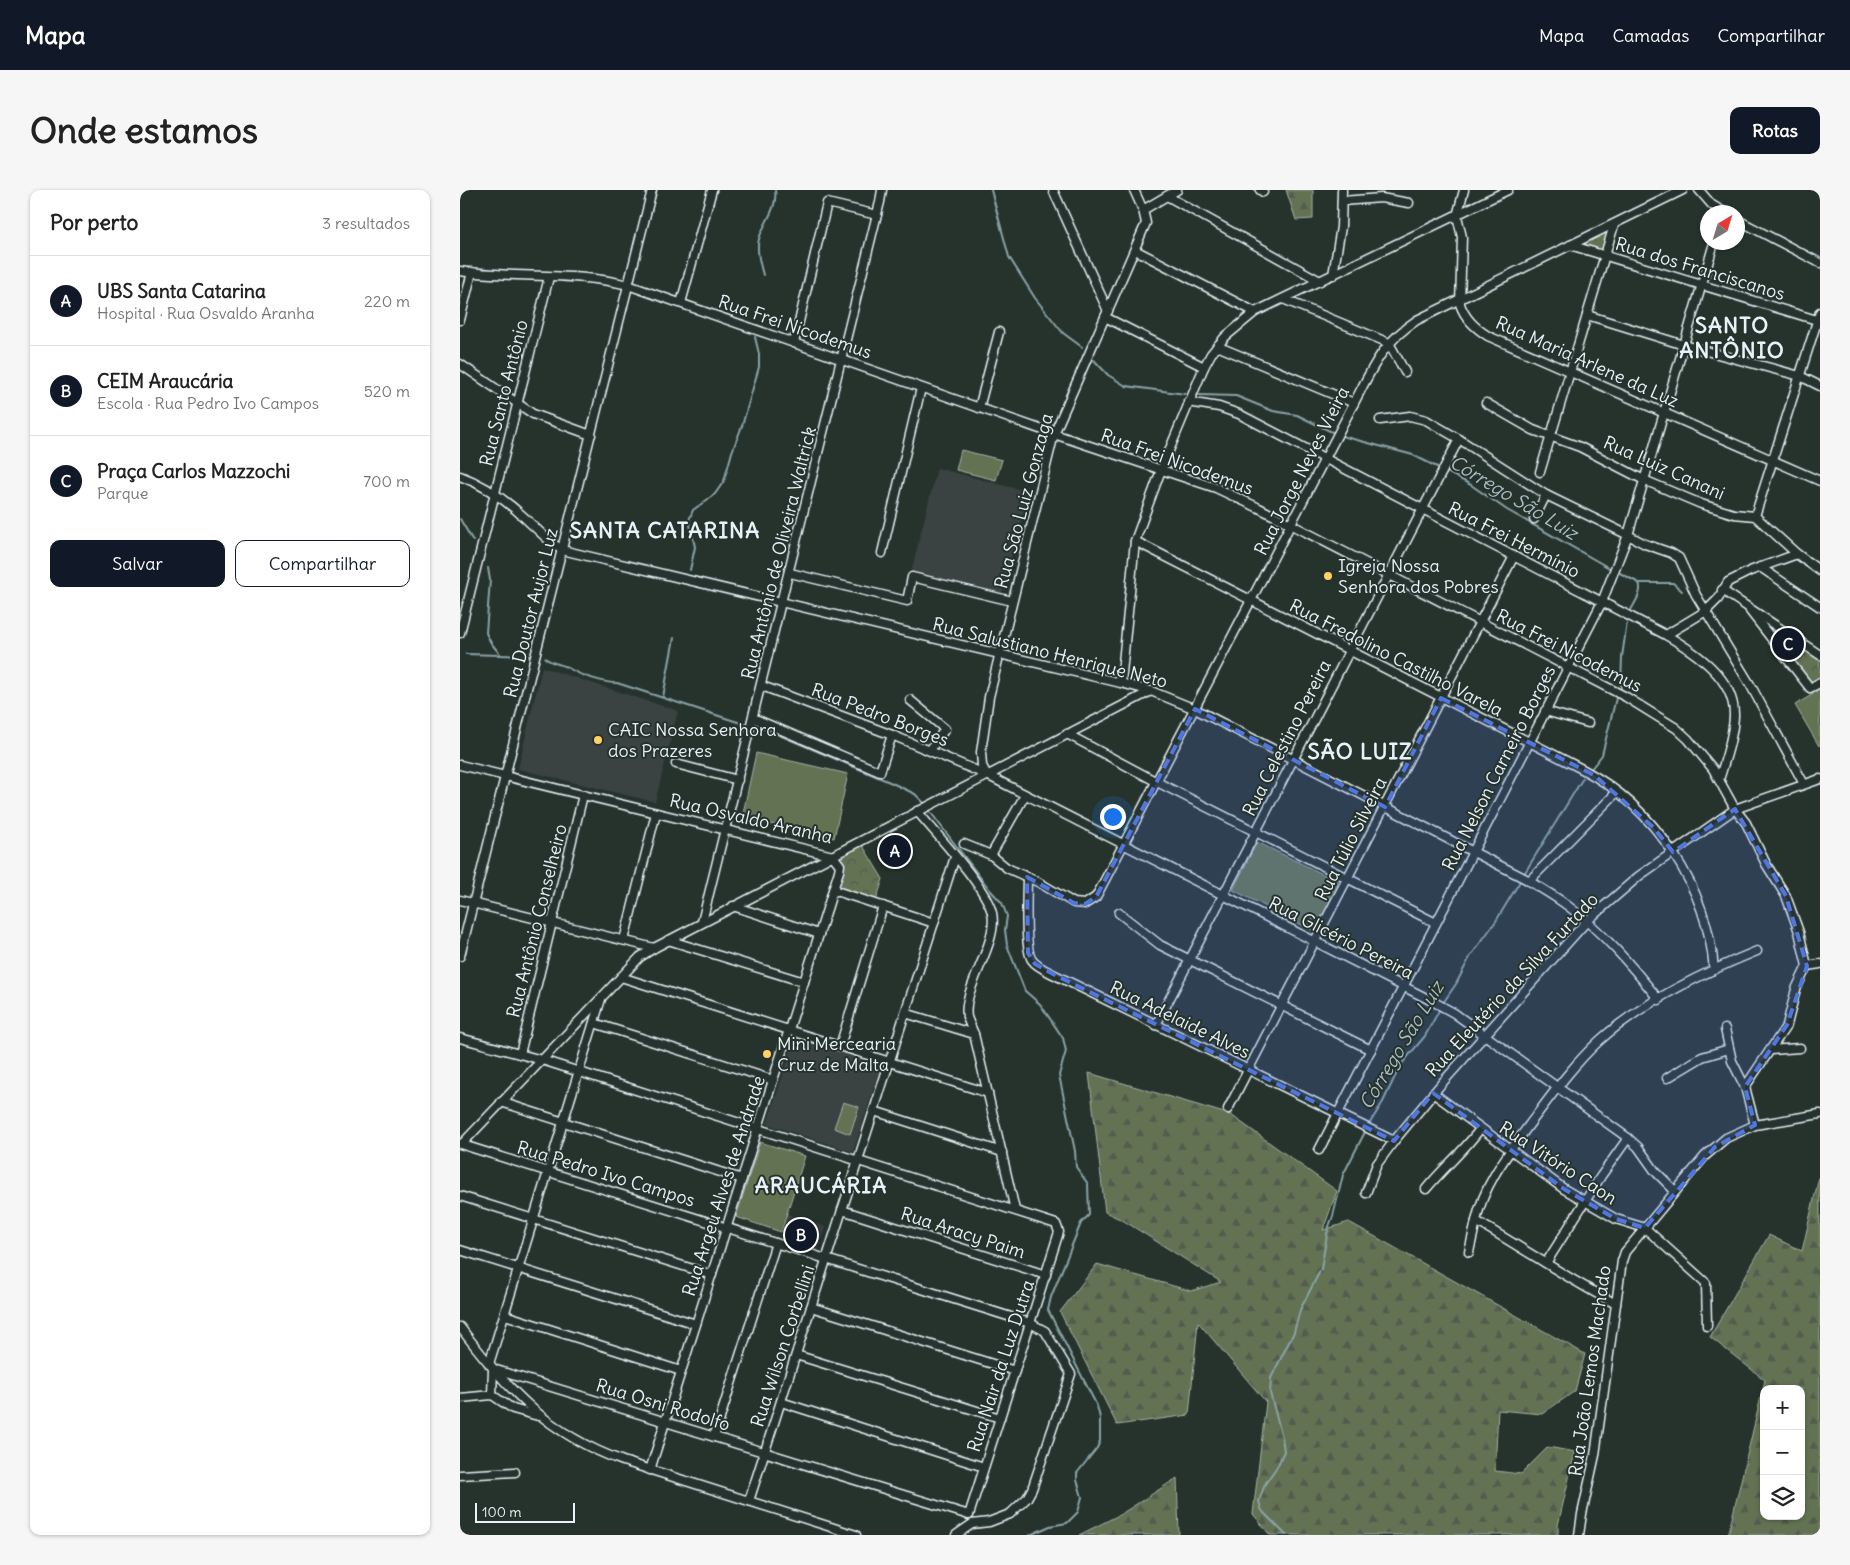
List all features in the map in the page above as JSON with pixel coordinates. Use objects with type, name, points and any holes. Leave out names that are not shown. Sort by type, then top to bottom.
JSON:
[{"type":"street","name":"Rua Doutor Aujor Luz","points":[[460,956],[652,190]]},
{"type":"street","points":[[681,303],[712,190]]},
{"type":"street","name":"Rua Antônio de Oliveira Waltrick","points":[[702,922],[790,573],[882,190]]},
{"type":"street","points":[[1053,190],[1107,314],[1204,366]]},
{"type":"street","name":"Rua São Luiz Gonzaga","points":[[987,775],[982,766],[981,752],[985,719],[1012,600],[1054,434],[1146,223],[1143,210],[1134,190]]},
{"type":"street","points":[[1143,210],[1177,190]]},
{"type":"street","points":[[1334,275],[1341,227],[1342,190]]},
{"type":"street","points":[[1363,199],[1369,190]]},
{"type":"street","name":"Rua Maria Arlene da Luz","points":[[1464,190],[1457,216],[1462,237],[1459,299],[1463,313],[1478,330],[1820,481]]},
{"type":"street","points":[[1122,683],[1135,541],[1188,402],[1204,366],[1217,346],[1234,328],[1255,312],[1508,190]]},
{"type":"street","name":"Rua Jorge Neves Vieira","points":[[1027,877],[1074,904],[1085,904],[1098,893],[1354,403],[1373,368],[1396,335],[1417,320],[1683,190]]},
{"type":"street","points":[[1699,190],[1714,205]]},
{"type":"street","points":[[1167,196],[1320,282]]},
{"type":"street","points":[[1342,201],[1390,199],[1409,203]]},
{"type":"street","points":[[794,343],[827,203],[877,215]]},
{"type":"street","points":[[1540,472],[1614,224]]},
{"type":"street","points":[[1745,224],[1820,263]]},
{"type":"street","name":"Rua dos Franciscanos","points":[[1570,245],[1819,318]]},
{"type":"street","points":[[1135,250],[1255,312]]},
{"type":"street","name":"Rua Nelson Carneiro Borges","points":[[1319,1150],[1602,602],[1628,535],[1712,250]]},
{"type":"street","name":"Rua Frei Nicodemus","points":[[460,271],[601,279],[628,285],[1230,494],[1292,524],[1626,697],[1670,724],[1688,739],[1719,780],[1734,809],[1746,823],[1766,864],[1786,896],[1799,932],[1807,966]]},
{"type":"street","points":[[460,320],[472,272]]},
{"type":"street","name":"Rua Santo Antônio","points":[[460,633],[549,277]]},
{"type":"street","points":[[1282,299],[1389,343],[1405,372]]},
{"type":"street","points":[[1587,315],[1684,345],[1800,376],[1820,386]]},
{"type":"street","points":[[1819,318],[1756,516],[1797,554],[1820,571]]},
{"type":"street","points":[[979,408],[999,332]]},
{"type":"street","points":[[1217,346],[1354,403]]},
{"type":"street","points":[[460,364],[533,414],[591,435]]},
{"type":"street","points":[[882,553],[921,388]]},
{"type":"street","name":"Rua Frei Hermínio","points":[[1188,402],[1208,404],[1230,410],[1666,635],[1690,650],[1712,669],[1726,687],[1734,715],[1719,780]]},
{"type":"street","name":"Rua Luiz Canani","points":[[1486,403],[1533,430],[1580,448],[1644,480],[1718,510],[1756,516]]},
{"type":"street","points":[[1380,420],[1402,416],[1426,420],[1546,496],[1645,544],[1671,553],[1679,558],[1693,590],[1754,691],[1804,784]]},
{"type":"street","name":"Rua Celestino Pereira","points":[[1156,1024],[1458,439]]},
{"type":"street","points":[[460,476],[495,494],[562,550]]},
{"type":"street","points":[[1534,519],[1546,496]]},
{"type":"street","name":"Rua Fredolino Castilho Varela","points":[[1135,541],[1594,775],[1617,792],[1654,828],[1673,852],[1688,878],[1702,910],[1710,938],[1714,970]]},
{"type":"street","name":"Rua Salustiano Henrique Neto","points":[[562,550],[1152,691],[1194,709],[1528,880],[1560,900],[1587,921],[1626,960],[1659,1000]]},
{"type":"street","points":[[1666,635],[1706,611],[1718,600],[1728,582],[1760,567],[1797,554]]},
{"type":"street","name":"Rua Túlio Silveira","points":[[1228,1110],[1514,556]]},
{"type":"street","points":[[1760,567],[1820,607]]},
{"type":"street","points":[[790,573],[907,600],[912,577],[1012,600]]},
{"type":"street","points":[[1722,590],[1820,656]]},
{"type":"street","points":[[1746,605],[1810,688],[1820,683]]},
{"type":"street","name":"Rua Pedro Borges","points":[[762,686],[930,750],[987,775]]},
{"type":"street","name":"Rua Osvaldo Aranha","points":[[460,765],[833,856],[1152,691]]},
{"type":"street","points":[[910,700],[945,729],[930,750]]},
{"type":"street","points":[[1546,711],[1588,723]]},
{"type":"street","points":[[753,721],[880,772],[892,735]]},
{"type":"street","points":[[1067,734],[1156,782],[1436,923]]},
{"type":"street","points":[[676,764],[738,780]]},
{"type":"street","name":"Rua Glicério Pereira","points":[[987,775],[1447,1009],[1628,1138],[1638,1147],[1655,1172],[1675,1191]]},
{"type":"street","name":"Rua Eleutério da Silva Furtado","points":[[1366,1193],[1377,1164],[1433,1093],[1587,921],[1639,876],[1734,809],[1820,779]]},
{"type":"street","points":[[1528,880],[1617,792]]},
{"type":"street","name":"Rua Antônio Conselheiro","points":[[520,1054],[583,795]]},
{"type":"street","points":[[991,855],[1025,795]]},
{"type":"street","points":[[919,810],[982,891],[992,912],[993,924],[967,1007],[967,1016],[974,1034],[1016,1210]]},
{"type":"street","points":[[624,940],[656,813]]},
{"type":"street","points":[[964,844],[991,855],[1007,868],[1027,877]]},
{"type":"street","points":[[461,1144],[640,958],[654,948],[702,922],[833,856]]},
{"type":"street","name":"Rua Argeu Alves de Andrade","points":[[650,1470],[833,890],[840,865],[833,856]]},
{"type":"street","name":"Rua Wilson Corbellini","points":[[749,1500],[955,857]]},
{"type":"street","name":"Rua Adelaide Alves","points":[[1027,877],[1028,946],[1031,958],[1035,964],[1394,1141]]},
{"type":"street","points":[[833,890],[934,923]]},
{"type":"street","points":[[460,900],[654,948]]},
{"type":"street","points":[[733,906],[819,934]]},
{"type":"street","points":[[840,1046],[883,906]]},
{"type":"street","points":[[1118,913],[1156,942],[1371,1050]]},
{"type":"street","points":[[668,940],[804,982]]},
{"type":"street","points":[[1469,1252],[1483,1196],[1510,1151],[1571,1070],[1600,1040],[1633,1015],[1714,970],[1757,951]]},
{"type":"street","points":[[1745,1087],[1789,1021],[1796,989],[1807,966],[1820,964]]},
{"type":"street","points":[[621,977],[988,1094]]},
{"type":"street","points":[[492,1395],[491,1366],[505,1315],[602,997]]},
{"type":"street","points":[[905,1013],[974,1034]]},
{"type":"street","points":[[594,1023],[773,1080]]},
{"type":"street","points":[[1725,1029],[1729,1050],[1745,1087],[1755,1125]]},
{"type":"street","points":[[460,1038],[542,1060],[1016,1210]]},
{"type":"street","points":[[1770,1050],[1800,1048]]},
{"type":"street","points":[[1667,1078],[1702,1057],[1729,1050]]},
{"type":"street","name":"Rua Vitório Caon","points":[[1433,1093],[1510,1151],[1585,1202],[1616,1219],[1645,1228],[1706,1283],[1707,1326]]},
{"type":"street","points":[[501,1102],[742,1178]]},
{"type":"street","points":[[874,1111],[1002,1152]]},
{"type":"street","name":"Rua João Lemos Machado","points":[[1579,1535],[1596,1455],[1622,1261],[1625,1252],[1675,1191],[1715,1147],[1737,1133],[1755,1125],[1820,1114]]},
{"type":"street","points":[[1426,1189],[1462,1152],[1480,1129]]},
{"type":"street","points":[[1546,1263],[1628,1138]]},
{"type":"street","name":"Rua Pedro Ivo Campos","points":[[461,1144],[1030,1323],[1045,1331],[1070,1370],[1070,1378],[1038,1474],[1027,1498],[1015,1510],[999,1519],[972,1524]]},
{"type":"street","points":[[460,1196],[712,1276]]},
{"type":"street","name":"Rua Aracy Paim","points":[[842,1210],[1046,1275]]},
{"type":"street","name":"Rua Nair da Luz Dutra","points":[[968,1515],[1059,1232],[1058,1226],[1052,1221],[1016,1210]]},
{"type":"street","points":[[1476,1221],[1579,1285],[1616,1304]]},
{"type":"street","points":[[714,1437],[776,1243]]},
{"type":"street","points":[[460,1250],[696,1324]]},
{"type":"street","points":[[811,1307],[1015,1371]]},
{"type":"street","points":[[505,1315],[681,1371]]},
{"type":"street","points":[[460,1327],[518,1396],[540,1417],[576,1441],[650,1470],[856,1535]]},
{"type":"street","points":[[796,1355],[1000,1418]]},
{"type":"street","name":"Rua Osni Rodolfo","points":[[491,1366],[665,1422],[968,1515]]},
{"type":"street","points":[[460,1398],[492,1395],[513,1409],[540,1417]]},
{"type":"street","points":[[781,1402],[984,1467]]},
{"type":"street","points":[[460,1475],[515,1472]]},
{"type":"street","points":[[956,1535],[972,1524],[968,1515]]},
{"type":"highlighted area","points":[[1441,698],[1594,775],[1654,828],[1673,852],[1735,809],[1786,896],[1807,966],[1787,1025],[1745,1087],[1755,1125],[1715,1147],[1645,1228],[1616,1219],[1564,1189],[1433,1093],[1394,1141],[1055,975],[1035,964],[1028,953],[1027,877],[1074,903],[1085,904],[1096,897],[1195,709],[1385,807]]},
{"type":"shaded area","points":[[937,468],[1029,492],[1002,593],[911,573]]},
{"type":"shaded area","name":"CAIC Nossa Senhora dos Prazeres","points":[[542,667],[678,711],[655,802],[518,769]]},
{"type":"shaded area","points":[[795,1038],[881,1066],[853,1152],[767,1124]]},
{"type":"shaded area","points":[[787,1214],[825,1227],[818,1250],[779,1237]]},
{"type":"green space","points":[[1286,190],[1313,190],[1313,219],[1296,220]]},
{"type":"green space","points":[[1609,230],[1603,252],[1579,245]]},
{"type":"green space","points":[[961,450],[1002,460],[996,480],[956,470]]},
{"type":"green space","points":[[1769,625],[1820,659],[1820,676],[1809,683],[1767,629]]},
{"type":"green space","points":[[1820,690],[1820,745],[1819,746],[1795,705]]},
{"type":"green space","points":[[756,753],[848,774],[834,838],[742,818]]},
{"type":"green space","points":[[860,841],[883,879],[875,904],[833,890],[839,871],[833,856]]},
{"type":"green space","points":[[1257,842],[1341,883],[1316,932],[1233,890]]},
{"type":"green space","points":[[1089,1073],[1231,1115],[1337,1191],[1323,1230],[1349,1222],[1585,1354],[1575,1391],[1542,1414],[1498,1410],[1495,1471],[1521,1474],[1548,1447],[1575,1452],[1558,1525],[1558,1535],[1270,1535],[1253,1514],[1266,1402],[1198,1322],[1189,1415],[1117,1425],[1060,1312],[1097,1264],[1191,1291],[1221,1282],[1124,1221],[1105,1212]]},
{"type":"green space","points":[[843,1102],[859,1107],[850,1134],[834,1128]]},
{"type":"green space","points":[[760,1142],[805,1156],[781,1232],[736,1217]]},
{"type":"green space","points":[[1820,1173],[1820,1535],[1728,1535],[1760,1401],[1760,1520],[1805,1520],[1805,1385],[1764,1385],[1765,1380],[1710,1337],[1769,1235],[1802,1251]]},
{"type":"green space","points":[[1177,1478],[1179,1535],[1079,1535],[1121,1514]]},
{"type":"waterway","points":[[763,275],[758,243],[773,209],[775,190]]},
{"type":"waterway","name":"Córrego São Luiz","points":[[991,190],[1009,257],[1035,298],[1063,333],[1082,347]]},
{"type":"waterway","points":[[690,570],[695,547],[689,520],[693,510],[715,494],[724,481],[759,367],[759,354],[755,337]]},
{"type":"waterway","name":"Córrego São Luiz","points":[[1094,360],[1108,375],[1126,386],[1185,394]]},
{"type":"waterway","name":"Córrego São Luiz","points":[[1199,395],[1236,396],[1273,411],[1297,415],[1332,432]]},
{"type":"waterway","name":"Córrego São Luiz","points":[[1342,436],[1413,455],[1441,469]]},
{"type":"waterway","name":"Córrego São Luiz","points":[[1445,471],[1471,485],[1507,510],[1611,569]]},
{"type":"waterway","points":[[460,519],[473,541]]},
{"type":"waterway","points":[[488,568],[490,580],[486,633],[500,654]]},
{"type":"waterway","points":[[1616,571],[1639,583],[1673,583],[1682,591]]},
{"type":"waterway","name":"Córrego São Luiz","points":[[1631,610],[1639,593],[1639,583]]},
{"type":"waterway","name":"Córrego São Luiz","points":[[1621,688],[1622,657],[1627,622]]},
{"type":"waterway","points":[[663,697],[674,638]]},
{"type":"waterway","points":[[466,654],[529,656]]},
{"type":"waterway","points":[[545,658],[581,675],[617,683],[747,725]]},
{"type":"waterway","name":"Córrego São Luiz","points":[[1591,769],[1602,755],[1616,698]]},
{"type":"waterway","points":[[752,726],[765,729],[892,783],[915,794],[926,805]]},
{"type":"waterway","name":"Córrego São Luiz","points":[[1524,874],[1583,778]]},
{"type":"waterway","points":[[928,809],[1002,903],[1007,916],[1005,930],[1007,945],[1025,991],[1040,1004],[1063,1038],[1066,1051],[1059,1075],[1075,1151],[1076,1167],[1088,1184],[1089,1215],[1081,1223],[1051,1297],[1048,1310],[1097,1406],[1100,1418],[1100,1441],[1097,1448],[1077,1473],[1082,1497],[1078,1512],[1067,1523],[1050,1526],[1030,1535]]},
{"type":"waterway","name":"Córrego São Luiz","points":[[1443,1003],[1456,984],[1470,957],[1496,921],[1522,878]]},
{"type":"waterway","name":"Córrego São Luiz","points":[[1368,1126],[1383,1102],[1400,1066],[1425,1036],[1441,1007]]},
{"type":"waterway","name":"Córrego São Luiz","points":[[1286,1535],[1264,1513],[1259,1501],[1265,1484],[1278,1465],[1284,1451],[1270,1393],[1271,1378],[1294,1332],[1300,1310],[1321,1269],[1328,1229],[1343,1175],[1366,1130]]},
{"type":"place","name":"Igreja Nossa Senhora dos Pobres","points":[[1328,576]]},
{"type":"place","name":"Praça Carlos Mazzochi","points":[[1788,644]]},
{"type":"place","name":"CAIC Nossa Senhora dos Prazeres","points":[[598,740]]},
{"type":"place","name":"UBS Santa Catarina","points":[[895,851]]},
{"type":"place","name":"Mini Mercearia Cruz de Malta","points":[[767,1054]]},
{"type":"place","name":"CEIM Araucária","points":[[801,1235]]},
{"type":"district","name":"SANTO ANTÔNIO","points":[[1732,338]]},
{"type":"district","name":"SANTA CATARINA","points":[[665,530]]},
{"type":"district","name":"SÃO LUIZ","points":[[1360,751]]},
{"type":"district","name":"ARAUCÁRIA","points":[[821,1185]]}]
